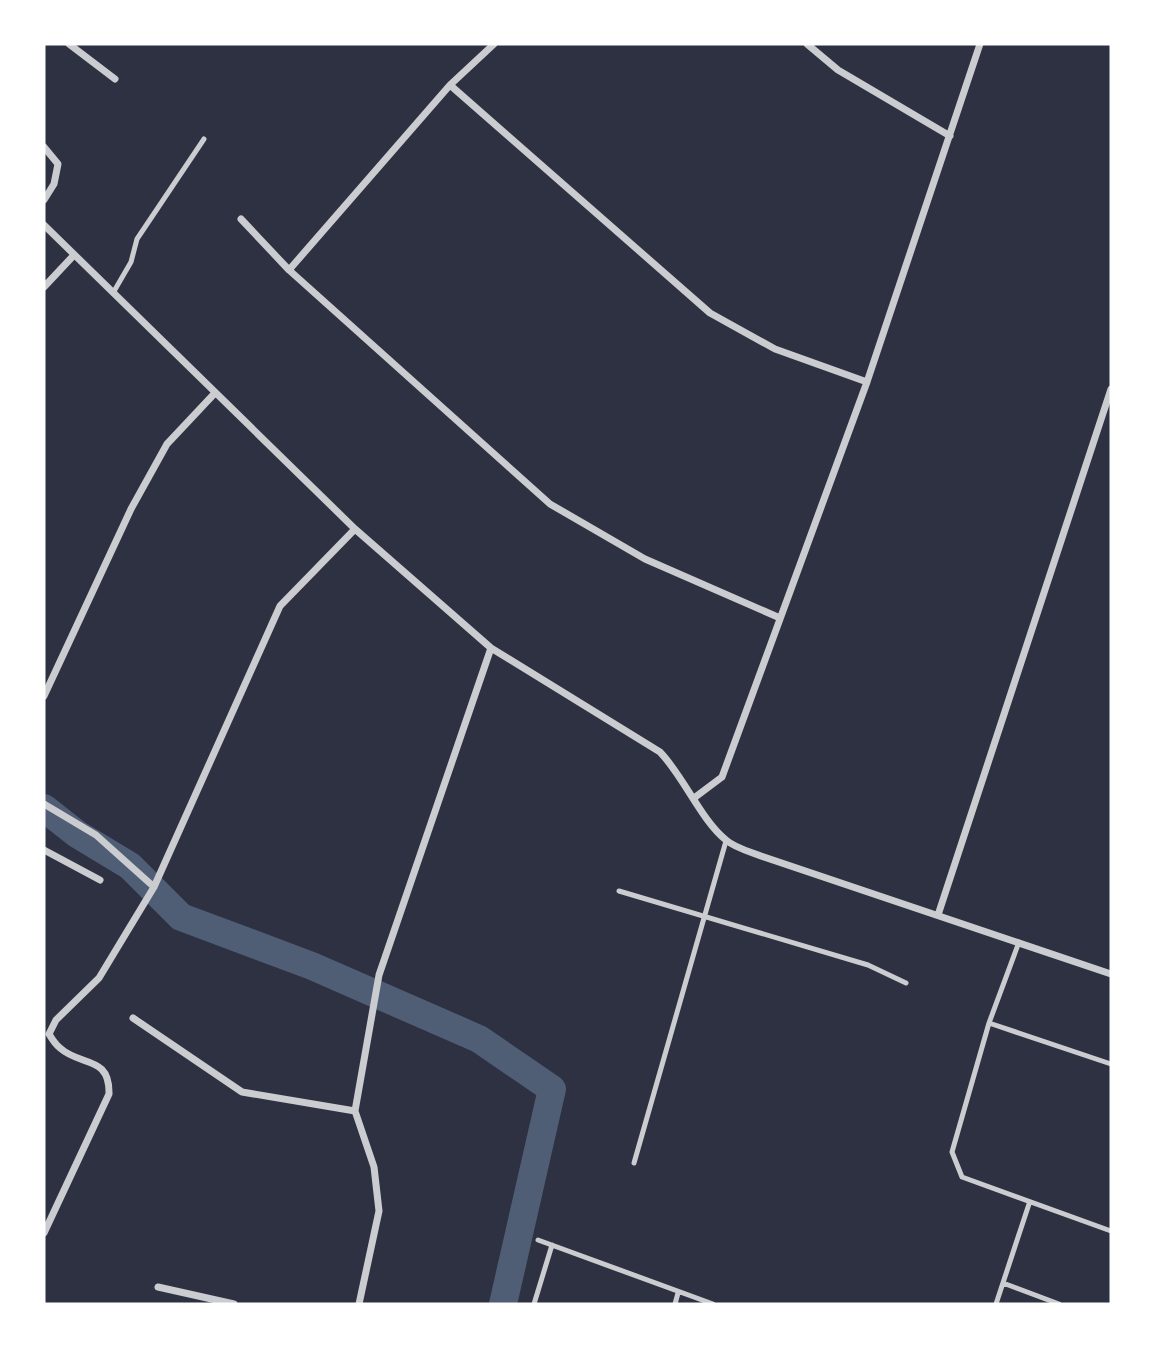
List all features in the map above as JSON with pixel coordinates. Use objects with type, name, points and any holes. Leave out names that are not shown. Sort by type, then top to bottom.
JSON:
[{"type":"street","points":[[69,44],[115,79]]},
{"type":"street","points":[[289,270],[450,85],[494,44]]},
{"type":"street","points":[[807,44],[838,70],[950,136]]},
{"type":"street","points":[[694,798],[722,777],[867,382],[979,44]]},
{"type":"street","points":[[450,85],[710,313],[775,349],[867,382]]},
{"type":"street","points":[[44,147],[58,164],[54,184],[44,200]]},
{"type":"street","points":[[241,219],[289,270],[550,504],[645,559],[780,618]]},
{"type":"street","points":[[44,225],[355,530],[491,648],[660,752],[676,769],[726,841],[761,856],[1111,974]]},
{"type":"street","points":[[44,287],[74,255]]},
{"type":"street","points":[[938,915],[1111,389]]},
{"type":"street","points":[[44,696],[131,509],[167,444],[214,394]]},
{"type":"street","points":[[44,1233],[109,1094],[110,1079],[101,1068],[60,1049],[49,1034],[56,1020],[99,978],[153,887],[281,606],[355,530]]},
{"type":"street","points":[[359,1304],[379,1211],[374,1167],[355,1111],[379,975],[491,648]]},
{"type":"street","points":[[44,804],[96,835],[153,887]]},
{"type":"street","points":[[44,850],[100,880]]},
{"type":"street","points":[[134,1018],[242,1092],[355,1111]]},
{"type":"street","points":[[158,1287],[234,1304]]},
{"type":"lane","points":[[113,293],[131,262],[137,239],[204,139]]},
{"type":"lane","points":[[634,1163],[726,841]]},
{"type":"lane","points":[[619,891],[868,965],[906,983]]},
{"type":"lane","points":[[1019,942],[989,1023],[952,1152],[962,1177],[1030,1204],[1111,1231]]},
{"type":"lane","points":[[989,1023],[1111,1064]]},
{"type":"lane","points":[[996,1304],[1030,1204]]},
{"type":"lane","points":[[538,1240],[713,1304]]},
{"type":"lane","points":[[534,1304],[552,1245]]},
{"type":"lane","points":[[1003,1283],[1059,1304]]},
{"type":"lane","points":[[675,1304],[678,1293]]},
{"type":"waterway","points":[[44,808],[77,834],[130,866],[181,917],[312,966],[479,1039],[552,1089],[503,1304]]}]
